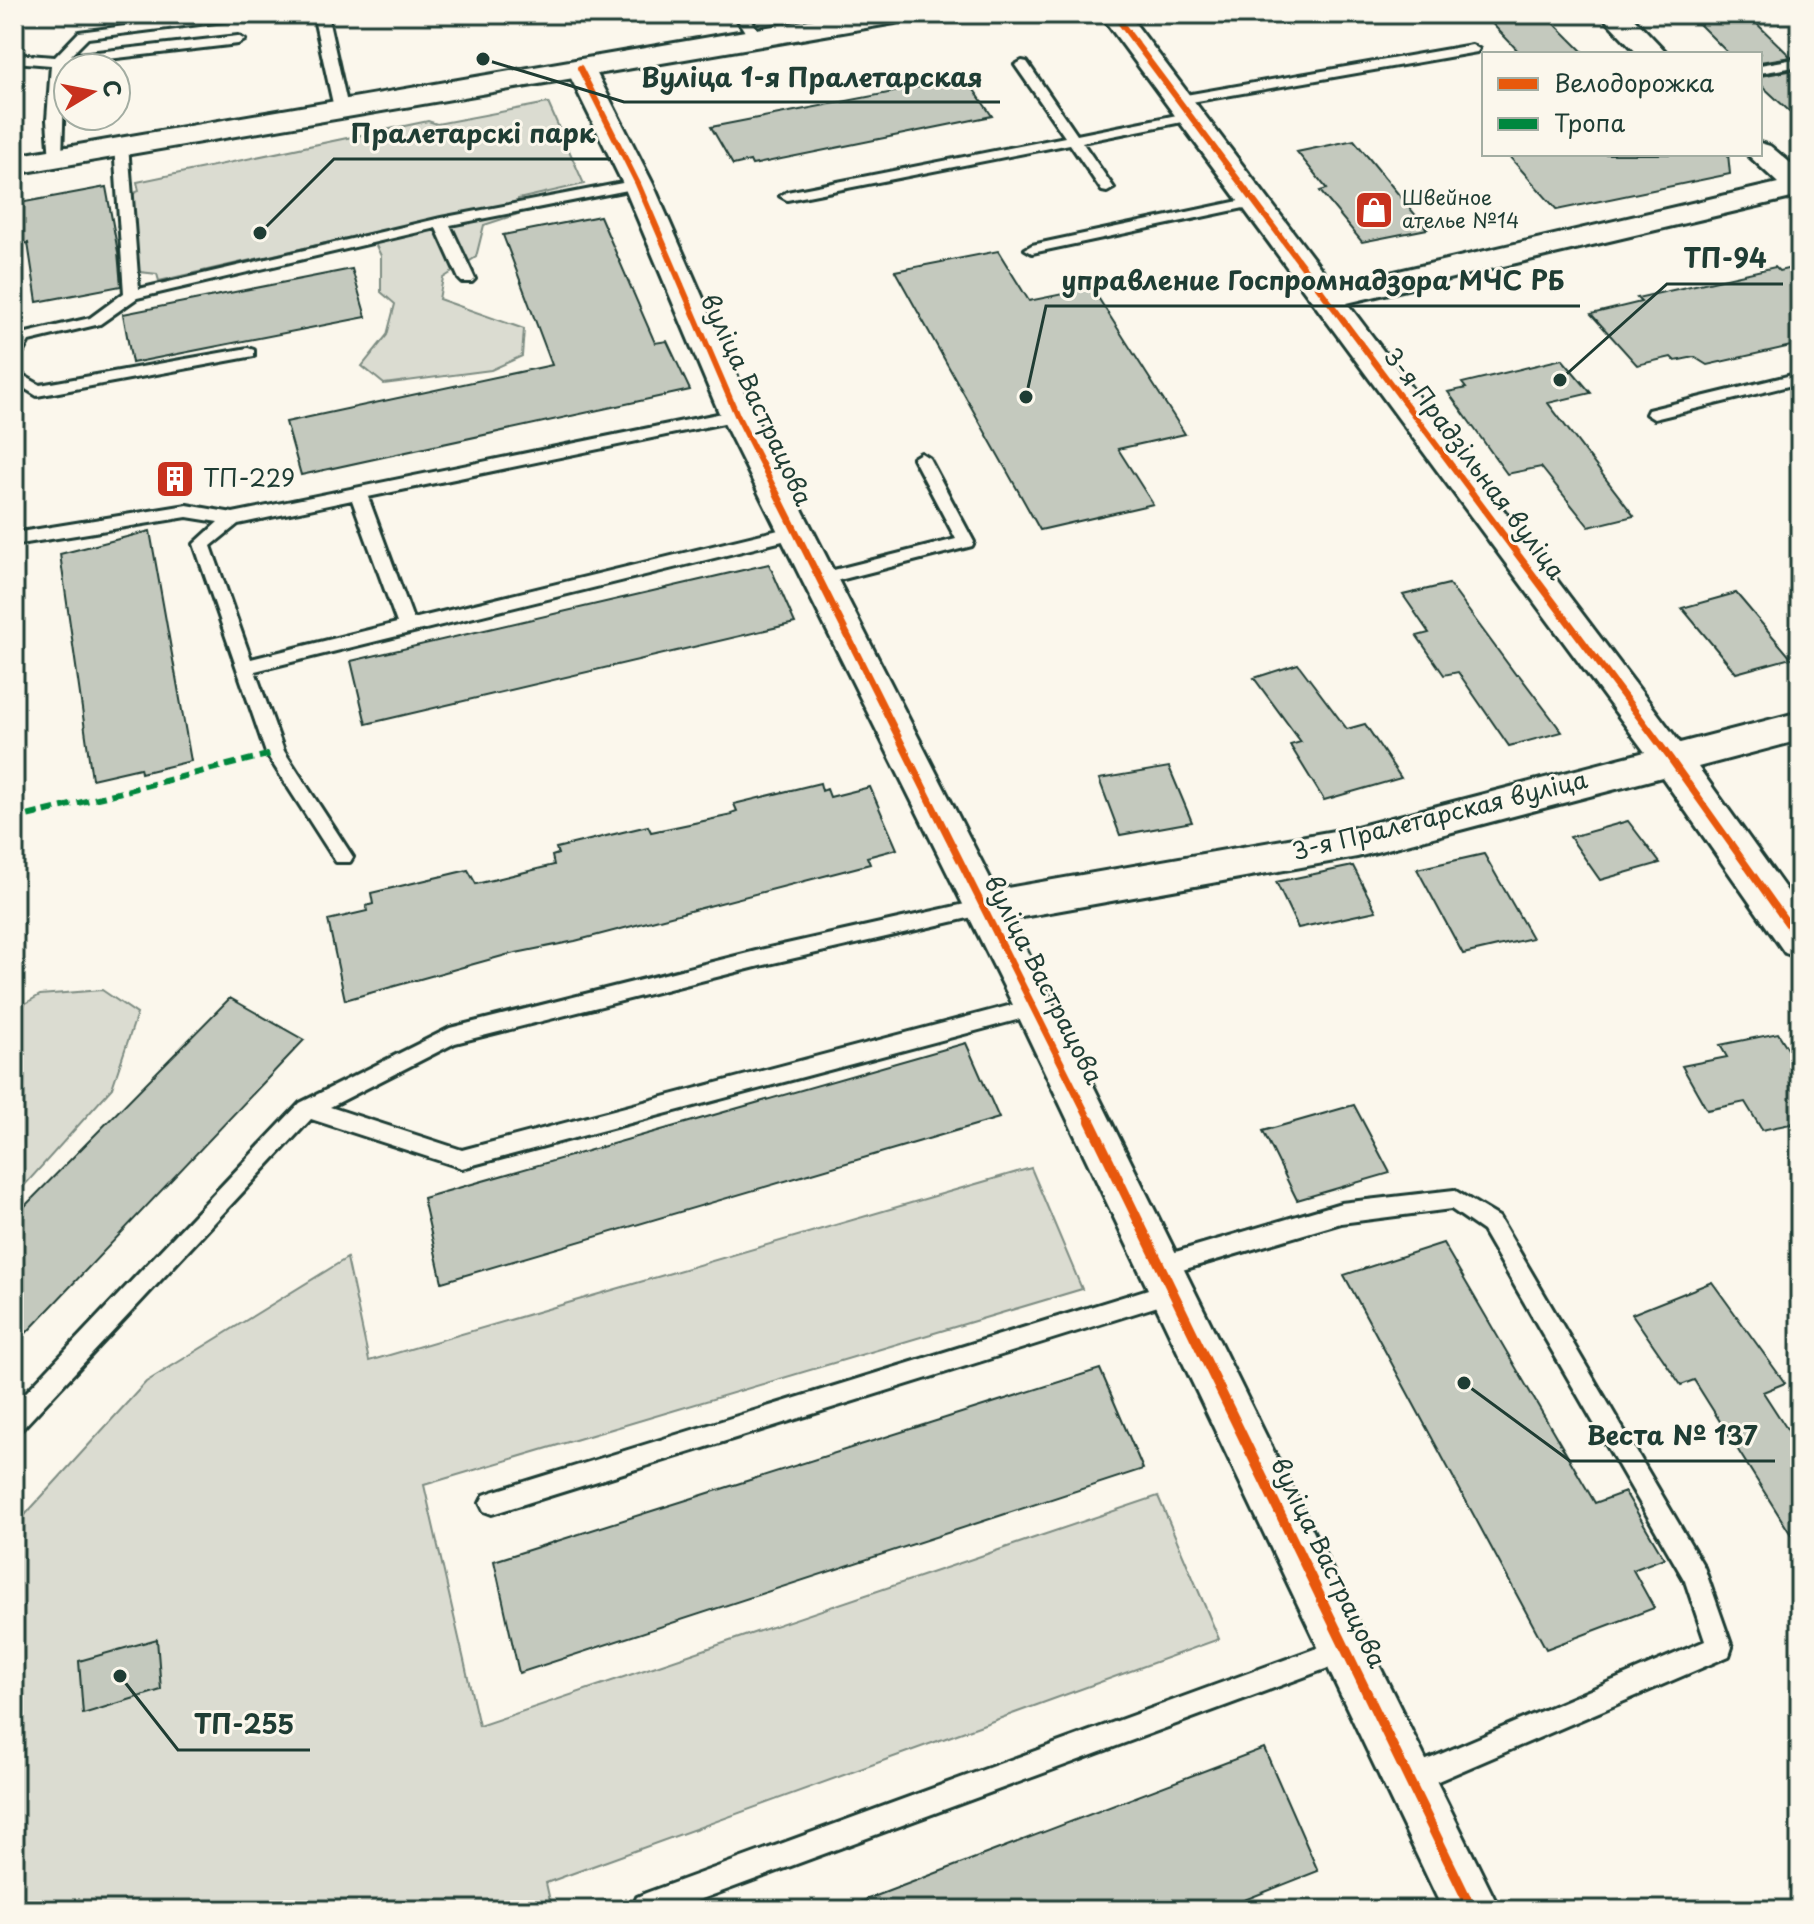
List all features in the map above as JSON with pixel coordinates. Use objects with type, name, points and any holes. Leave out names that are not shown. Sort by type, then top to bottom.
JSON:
[{"type":"main road","points":[[14,165],[580,68],[748,26],[895,14]]},
{"type":"street","name":"3-я Прадзільная вуліца","points":[[1114,14],[1670,758],[1800,941]]},
{"type":"street","points":[[1614,14],[1652,52]]},
{"type":"street","name":"вуліца Вастрацова","points":[[580,68],[638,184],[737,415],[1035,1007],[1472,1910]]},
{"type":"street","points":[[1762,154],[1800,186]]},
{"type":"street","points":[[1325,298],[1800,186]]},
{"type":"street","name":"3-я Пралетарская вуліца","points":[[983,908],[1357,842],[1800,726]]},
{"type":"lane","points":[[67,52],[84,35],[248,14]]},
{"type":"lane","points":[[320,14],[341,108]]},
{"type":"lane","points":[[132,52],[238,40]]},
{"type":"lane","points":[[787,196],[1073,139],[1186,108],[1472,49]]},
{"type":"lane","points":[[14,58],[52,61]]},
{"type":"lane","points":[[1762,69],[1800,62]]},
{"type":"lane","points":[[1022,65],[1107,188]]},
{"type":"lane","points":[[54,132],[55,157]]},
{"type":"lane","points":[[121,145],[132,295]]},
{"type":"lane","points":[[14,354],[23,338],[95,321],[132,295],[441,222],[638,184]]},
{"type":"lane","points":[[1032,249],[1253,202]]},
{"type":"lane","points":[[441,222],[467,279]]},
{"type":"lane","points":[[14,375],[37,391],[248,353]]},
{"type":"lane","points":[[1654,414],[1800,378]]},
{"type":"lane","points":[[14,539],[187,511],[233,519],[737,415]]},
{"type":"lane","points":[[820,579],[966,542],[921,458]]},
{"type":"lane","points":[[359,495],[407,627]]},
{"type":"lane","points":[[233,519],[202,544],[275,753],[343,857]]},
{"type":"lane","points":[[245,667],[795,532]]},
{"type":"lane","points":[[14,1421],[307,1109],[450,1036],[760,958],[983,908]]},
{"type":"lane","points":[[307,1109],[462,1159],[1035,1007]]},
{"type":"lane","points":[[492,1503],[1168,1278],[1341,1213],[1454,1199],[1491,1224],[1695,1575],[1720,1647],[1410,1780]]},
{"type":"lane","points":[[646,1906],[1347,1649]]},
{"type":"shaded area","points":[[548,103],[584,184],[518,199],[518,214],[484,225],[476,257],[443,278],[439,299],[524,329],[522,356],[491,370],[384,384],[362,366],[387,335],[395,304],[381,292],[381,256],[370,233],[159,281],[157,274],[140,272],[117,226],[134,193],[139,191],[137,182],[428,121],[437,124]]},
{"type":"shaded area","points":[[102,990],[137,1014],[112,1088],[14,1197],[14,1010],[40,995]]},
{"type":"shaded area","points":[[1031,1168],[1082,1289],[424,1485],[479,1726],[1158,1496],[1219,1639],[546,1883],[552,1910],[14,1910],[14,1527],[146,1382],[347,1258],[369,1361]]},
{"type":"building","points":[[1483,14],[1545,14],[1583,52],[1519,52]]},
{"type":"building","points":[[1689,14],[1747,14],[1791,57],[1762,62],[1762,52],[1727,52]]},
{"type":"building","points":[[1800,69],[1800,121],[1762,86],[1762,76]]},
{"type":"building","points":[[966,78],[992,116],[752,165],[750,161],[733,165],[711,127]]},
{"type":"building","name":"Швейное ателье №14","points":[[1354,140],[1427,229],[1362,242],[1320,191],[1327,189],[1297,152]]},
{"type":"building","points":[[1509,156],[1728,156],[1730,174],[1557,210]]},
{"type":"building","points":[[106,187],[121,286],[37,302],[28,243],[14,245],[14,204]]},
{"type":"building","points":[[600,216],[655,343],[667,341],[690,390],[301,475],[286,422],[552,365],[503,235]]},
{"type":"building","points":[[998,251],[1029,301],[1092,288],[1185,434],[1118,449],[1153,504],[1040,530],[895,271]]},
{"type":"building","points":[[1800,266],[1800,344],[1707,365],[1694,357],[1675,361],[1671,357],[1637,365],[1591,314],[1641,302],[1637,298],[1775,267],[1779,271]]},
{"type":"building","points":[[352,269],[366,317],[132,363],[123,314]]},
{"type":"building","points":[[1562,359],[1591,393],[1548,403],[1634,516],[1589,527],[1541,467],[1507,474],[1448,392],[1466,388],[1462,383]]},
{"type":"building","points":[[150,531],[191,761],[141,773],[140,768],[92,779],[60,554]]},
{"type":"building","points":[[769,564],[795,623],[366,724],[351,661]]},
{"type":"building","points":[[1449,584],[1562,732],[1509,746],[1458,672],[1444,675],[1417,636],[1429,633],[1403,595]]},
{"type":"building","points":[[1736,593],[1791,658],[1736,673],[1682,608]]},
{"type":"building","points":[[1298,664],[1347,729],[1365,724],[1401,778],[1324,800],[1290,745],[1301,742],[1254,678]]},
{"type":"building","points":[[1169,767],[1192,822],[1120,835],[1099,779]]},
{"type":"building","points":[[820,783],[822,791],[827,789],[830,797],[870,787],[897,849],[867,857],[870,864],[575,941],[506,955],[345,1000],[328,920],[367,911],[366,906],[373,904],[371,893],[468,870],[476,884],[554,865],[552,856],[558,854],[556,848],[648,826],[651,832],[732,815],[737,811],[734,804]]},
{"type":"building","points":[[1628,821],[1660,863],[1600,880],[1570,837]]},
{"type":"building","points":[[1484,854],[1532,938],[1463,954],[1417,869]]},
{"type":"building","points":[[1353,866],[1376,911],[1298,928],[1276,882]]},
{"type":"building","points":[[230,998],[304,1040],[14,1346],[14,1217]]},
{"type":"building","points":[[1778,1033],[1800,1068],[1800,1122],[1762,1130],[1745,1102],[1707,1110],[1682,1066],[1727,1057],[1720,1045]]},
{"type":"building","points":[[966,1043],[999,1118],[442,1282],[423,1198]]},
{"type":"building","points":[[1354,1105],[1390,1173],[1297,1200],[1263,1131]]},
{"type":"building","points":[[1443,1243],[1595,1503],[1625,1492],[1664,1558],[1633,1570],[1654,1608],[1546,1649],[1344,1275]]},
{"type":"building","points":[[1712,1282],[1785,1383],[1763,1392],[1800,1449],[1800,1549],[1694,1380],[1681,1385],[1632,1314]]},
{"type":"building","points":[[1100,1369],[1143,1469],[519,1673],[494,1561]]},
{"type":"building","points":[[157,1639],[161,1690],[83,1714],[79,1661]]},
{"type":"building","points":[[1264,1748],[1318,1871],[1219,1910],[847,1910],[847,1907]]},
{"type":"marked path","points":[[14,825],[27,816],[275,753]]},
{"type":"cycle path","points":[[1114,14],[1670,758],[1800,941]]},
{"type":"cycle path","points":[[580,68],[638,184],[737,415],[1035,1007],[1472,1910]]},
{"type":"place","name":"Вуліца 1-я Пралетарская","points":[[483,59]]},
{"type":"place","name":"Швейное ателье №14","points":[[1374,210]]},
{"type":"place","name":"Пралетарскі парк","points":[[260,233]]},
{"type":"place","name":"ТП-94","points":[[1560,380]]},
{"type":"place","name":"управление Госпромнадзора МЧС РБ","points":[[1026,397]]},
{"type":"place","name":"ТП-229","points":[[175,479]]},
{"type":"place","name":"Веста № 137","points":[[1464,1383]]},
{"type":"place","name":"ТП-255","points":[[120,1676]]}]
